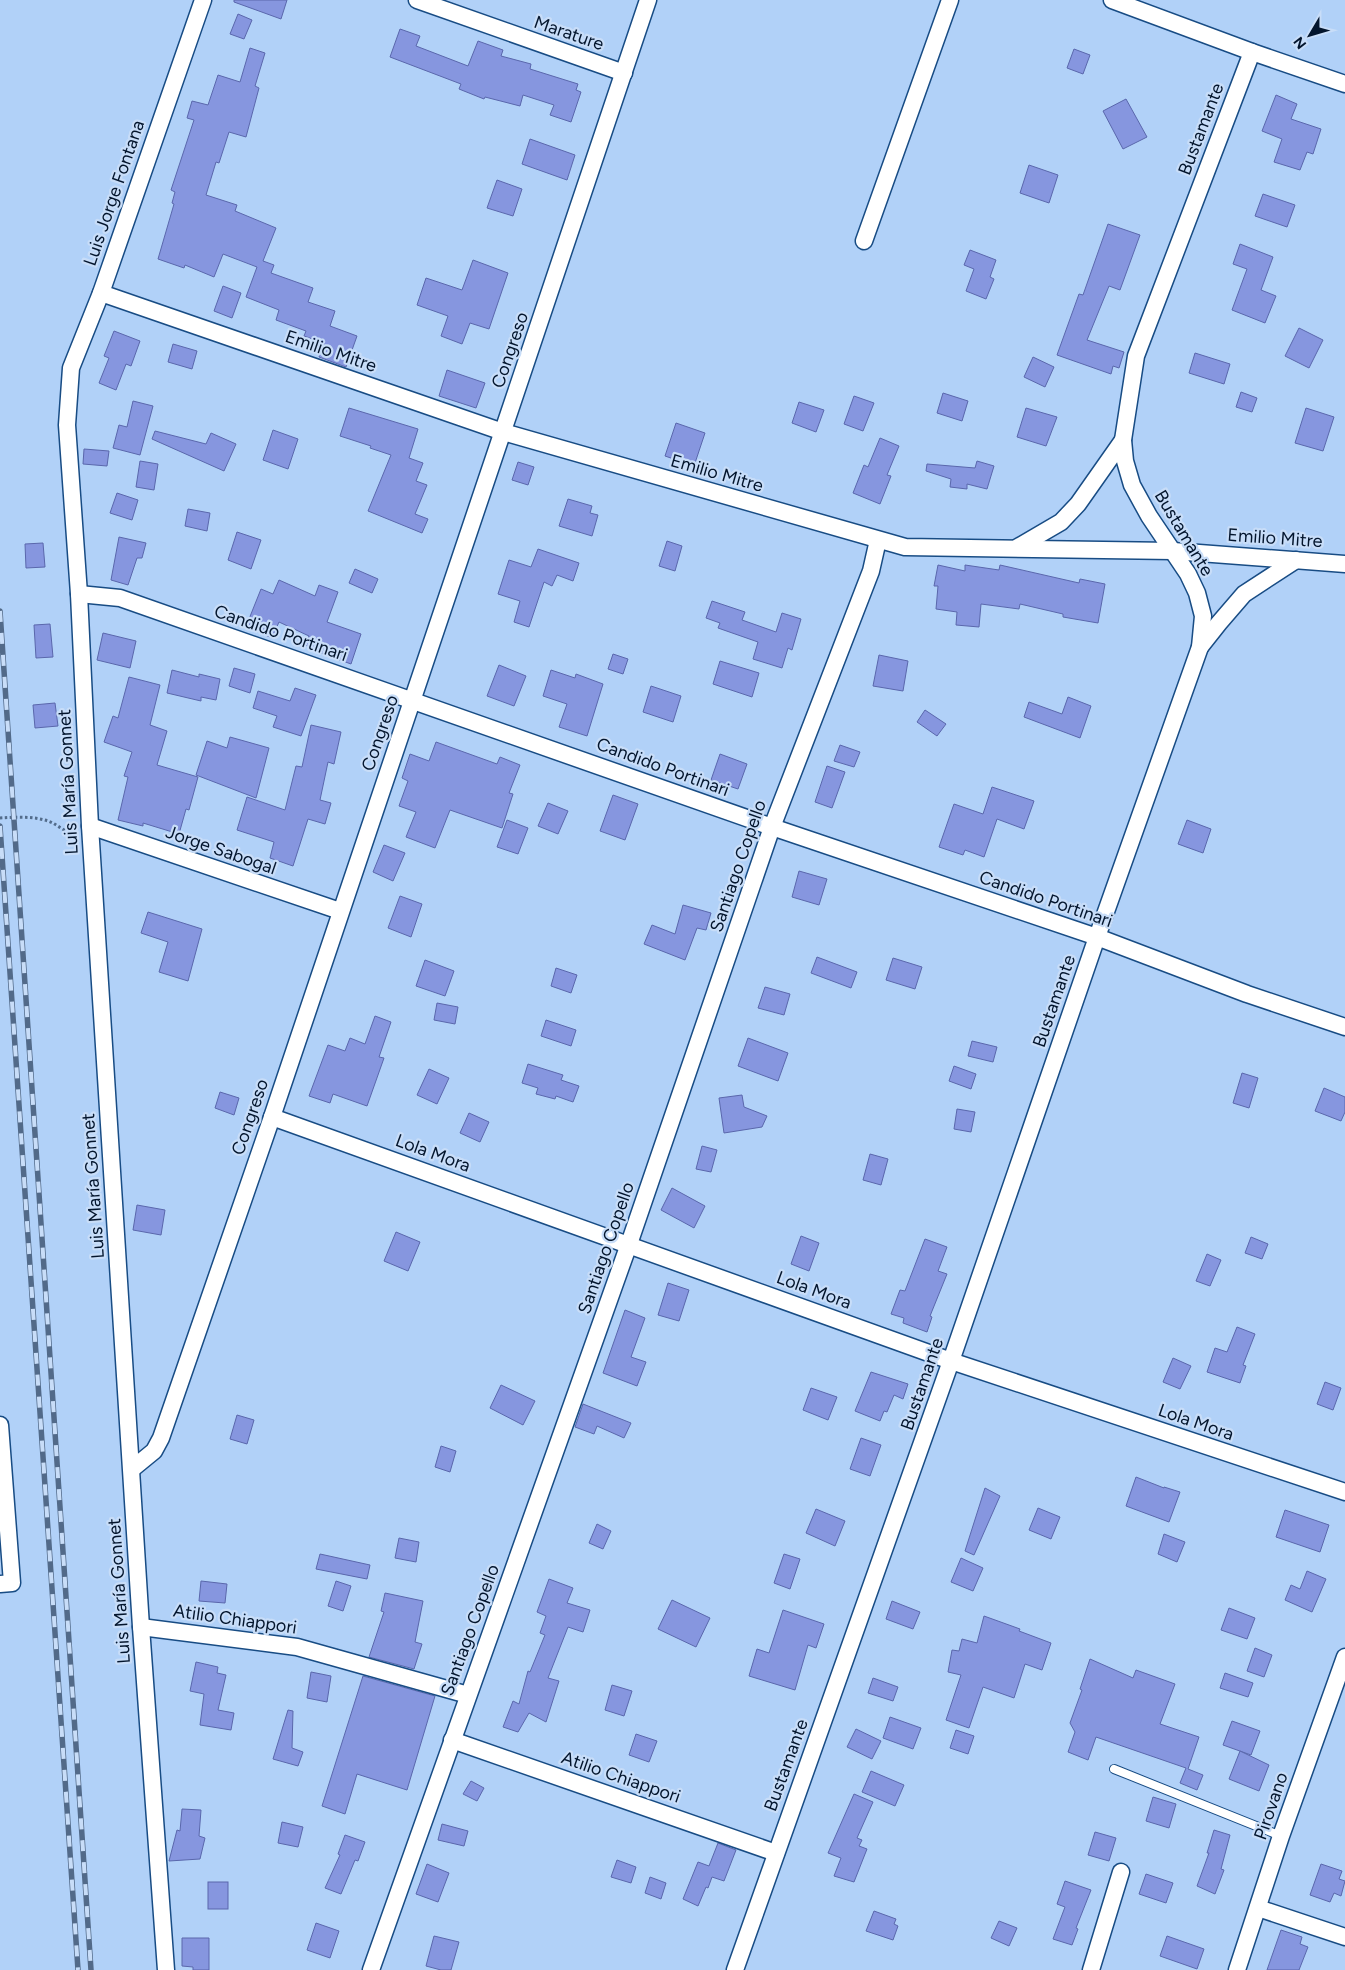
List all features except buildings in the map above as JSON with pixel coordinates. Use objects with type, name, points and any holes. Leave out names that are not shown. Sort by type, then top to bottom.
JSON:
[{"type":"street","name":"Luis Jorge Fontana","points":[[69,400],[72,368],[101,293],[203,0]]},
{"type":"street","name":"Marature","points":[[416,0],[624,73]]},
{"type":"street","name":"Congreso","points":[[132,1469],[154,1451],[161,1438],[272,1117],[648,0]]},
{"type":"street","points":[[864,241],[950,0]]},
{"type":"street","points":[[1115,2],[1345,84]]},
{"type":"street","name":"Bustamante","points":[[735,1970],[951,1361],[1097,937],[1200,647],[1203,616],[1197,593],[1188,574],[1148,516],[1132,485],[1125,460],[1123,440],[1136,356],[1252,52]]},
{"type":"street","name":"Emilio Mitre","points":[[101,293],[503,432],[878,540],[905,546],[1173,551],[1345,564]]},
{"type":"street","name":"Luis María Gonnet","points":[[69,400],[67,425],[80,594],[90,826],[141,1627],[166,1970]]},
{"type":"street","points":[[1017,547],[1061,522],[1067,516],[1099,476],[1123,440]]},
{"type":"street","name":"Santiago Copello","points":[[371,1970],[629,1244],[772,827],[871,571],[878,540]]},
{"type":"street","points":[[1200,647],[1218,622],[1244,594],[1296,560]]},
{"type":"street","name":"Candido Portinari","points":[[80,594],[120,598],[772,827],[1097,937],[1247,994],[1345,1027]]},
{"type":"street","name":"Jorge Sabogal","points":[[90,826],[340,911]]},
{"type":"street","name":"Lola Mora","points":[[272,1117],[951,1361],[1345,1492]]},
{"type":"street","points":[[0,1425],[6,1583]]},
{"type":"street","name":"Atilio Chiappori","points":[[141,1627],[297,1647],[468,1695]]},
{"type":"street","name":"Pirovano","points":[[1237,1970],[1281,1836],[1345,1656]]},
{"type":"street","name":"Atilio Chiappori","points":[[452,1740],[776,1853]]},
{"type":"street","points":[[1091,1970],[1121,1872]]},
{"type":"street","points":[[1258,1908],[1345,1938]]},
{"type":"lane","points":[[1114,1769],[1281,1836]]},
{"type":"path","points":[[0,818],[36,818],[49,821],[68,832],[76,833],[90,826]]},
{"type":"railway","points":[[0,611],[91,1970]]},
{"type":"railway","points":[[0,826],[78,1970]]}]
